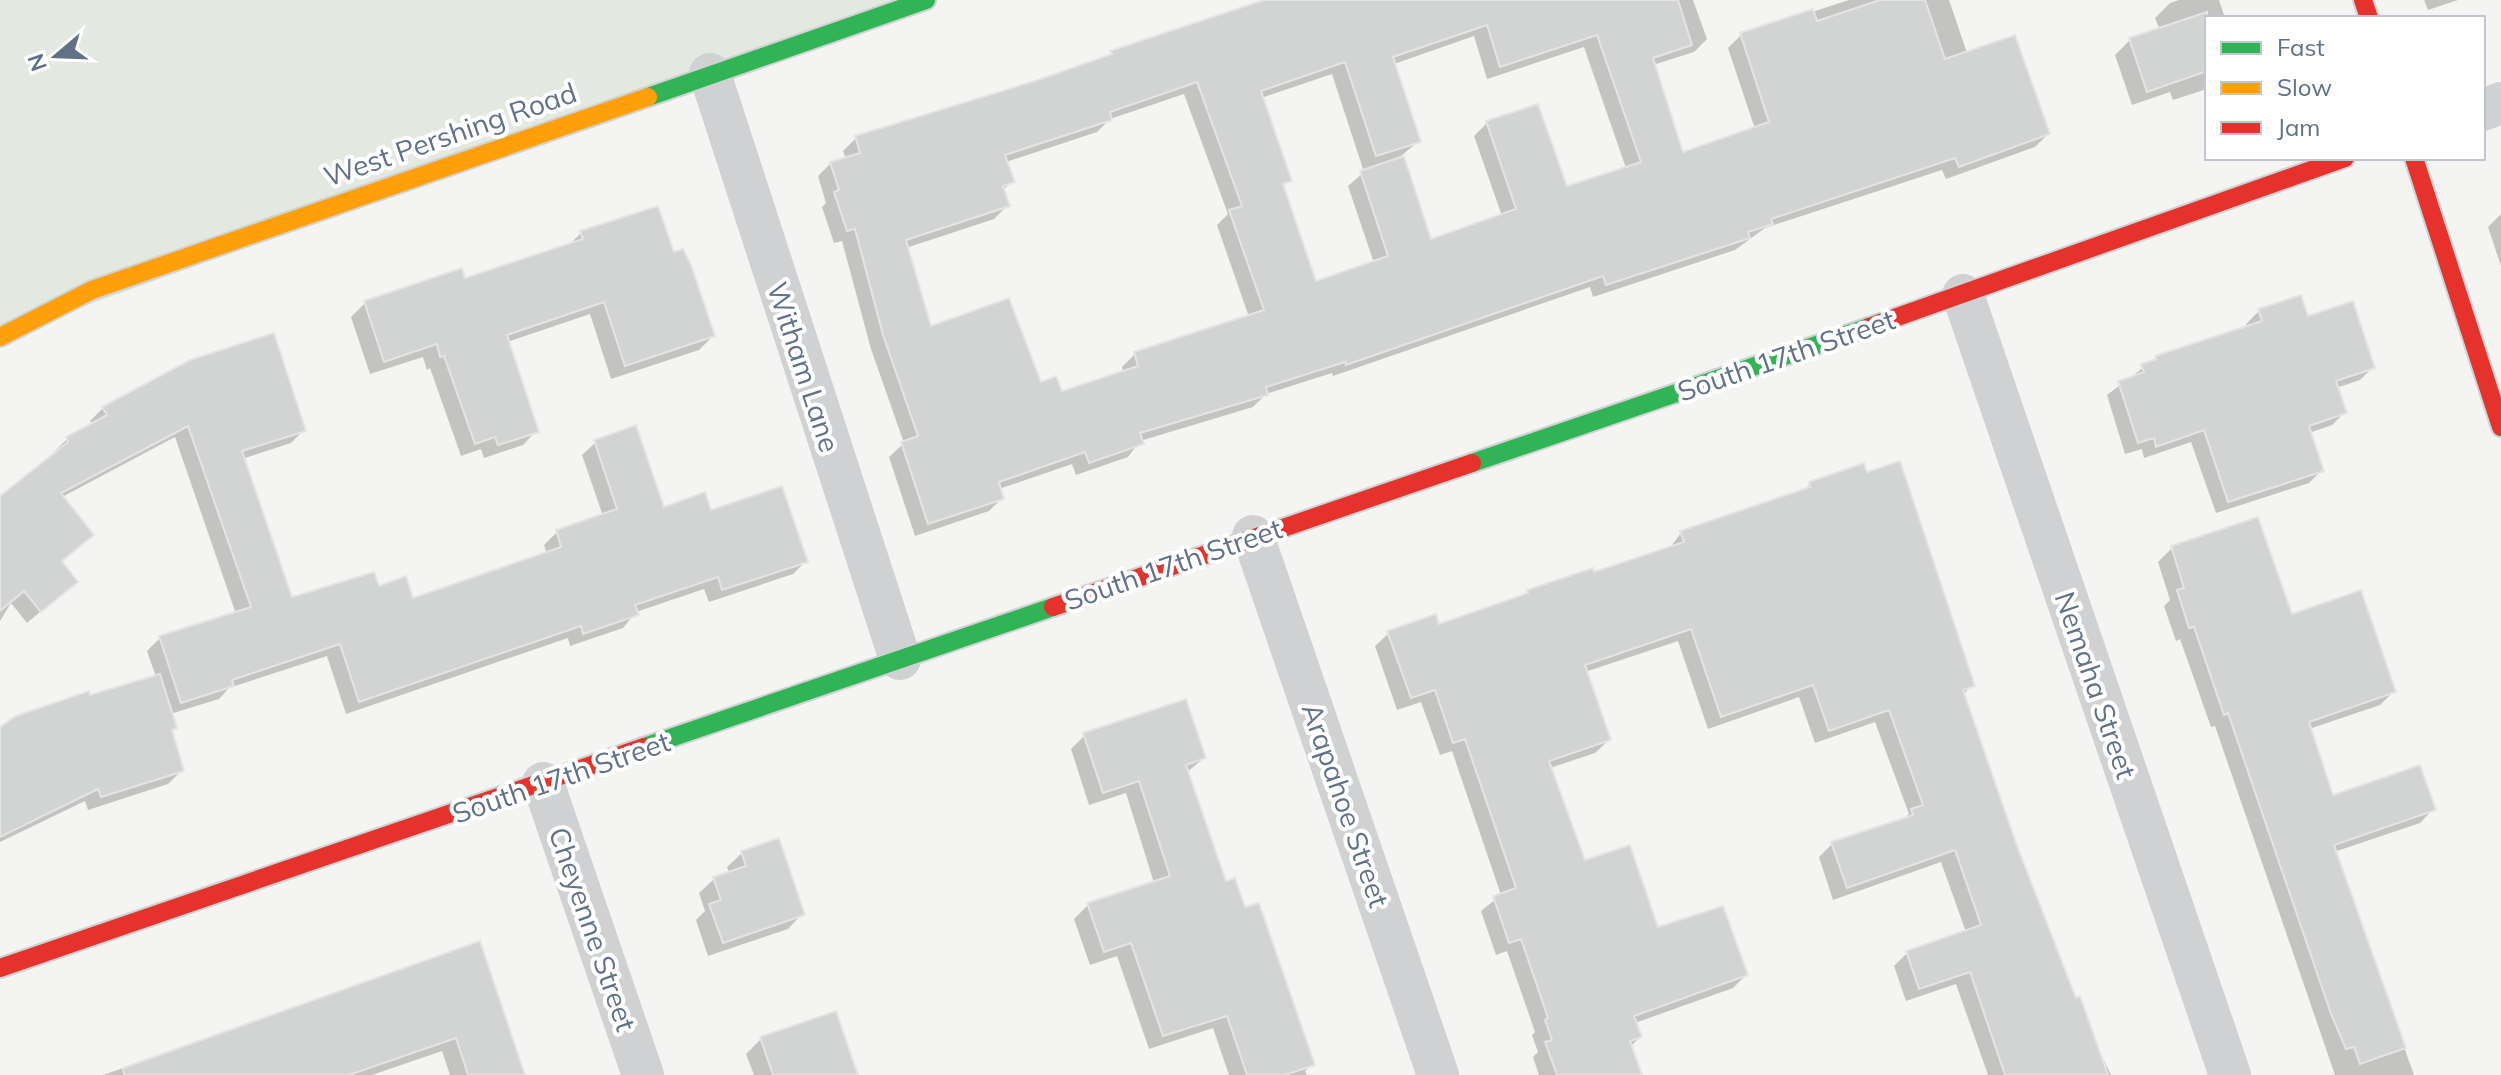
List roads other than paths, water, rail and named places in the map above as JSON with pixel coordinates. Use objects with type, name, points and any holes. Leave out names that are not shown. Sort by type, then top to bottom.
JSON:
[{"type":"street","name":"West Pershing Road","points":[[0,337],[92,290],[926,0]]},
{"type":"street","name":"Witham Lane","points":[[710,74],[900,659]]},
{"type":"street","name":"South 17th Street","points":[[0,968],[1963,295],[2339,160]]},
{"type":"street","points":[[2415,160],[2501,427]]},
{"type":"street","name":"Nemaha Street","points":[[1963,295],[2230,1075]]},
{"type":"street","name":"Arapahoe Street","points":[[1253,536],[1438,1075]]},
{"type":"street","name":"Cheyenne Street","points":[[543,783],[643,1075]]}]
